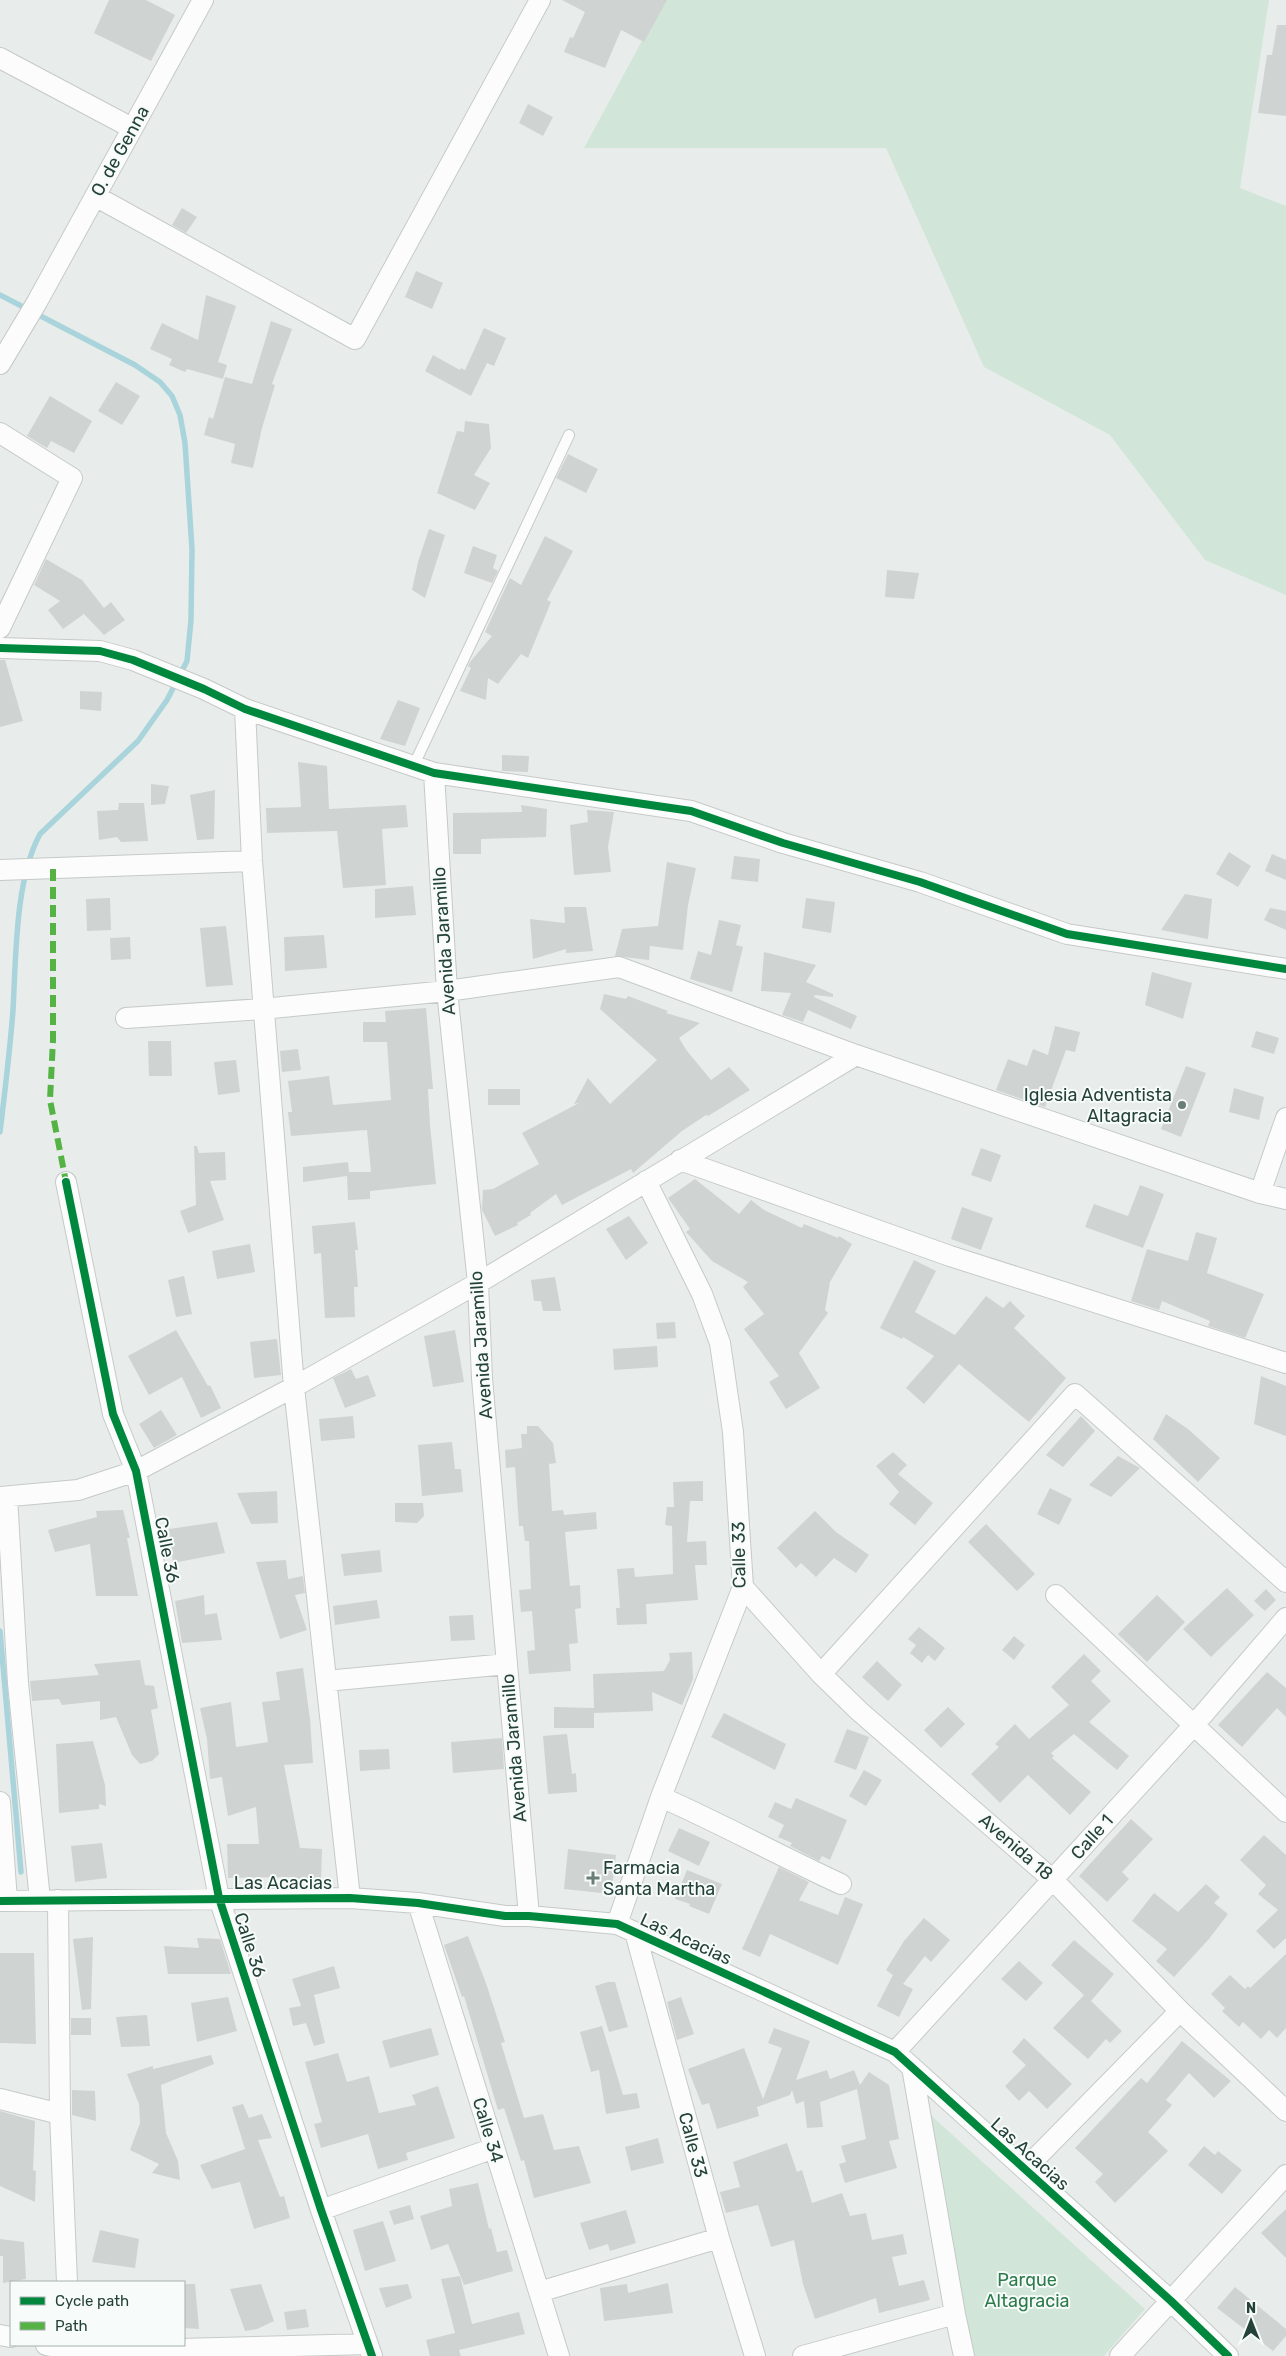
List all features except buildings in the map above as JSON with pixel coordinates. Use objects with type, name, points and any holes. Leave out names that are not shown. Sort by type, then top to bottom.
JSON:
[{"type":"street","name":"O. de Genna","points":[[0,364],[38,302],[203,0]]},
{"type":"street","points":[[95,196],[355,339],[540,0]]},
{"type":"street","points":[[0,58],[132,128]]},
{"type":"street","points":[[0,432],[72,478],[0,628]]},
{"type":"street","points":[[0,648],[100,651],[158,669],[245,709],[434,773],[691,811],[783,843],[920,882],[1066,934],[1286,969]]},
{"type":"street","points":[[245,709],[252,861],[262,1009],[294,1387],[350,1898]]},
{"type":"street","name":"Avenida Jaramillo","points":[[434,773],[447,991],[478,1283],[482,1378],[529,1916]]},
{"type":"street","points":[[5,870],[252,861]]},
{"type":"street","points":[[126,1018],[262,1009],[447,991],[619,968],[856,1055],[1260,1193],[1286,1199]]},
{"type":"street","points":[[67,2281],[49,1900],[18,1683],[4,1497],[78,1490],[136,1471],[294,1387],[478,1283],[856,1055]]},
{"type":"street","points":[[1260,1193],[1286,1118]]},
{"type":"street","points":[[680,1160],[950,1256],[1286,1363]]},
{"type":"street","name":"Calle 33","points":[[617,1924],[661,1797],[743,1587],[733,1432],[720,1343],[702,1294],[646,1181]]},
{"type":"street","name":"Calle 36","points":[[66,1182],[113,1414],[136,1471],[219,1898],[321,2210],[370,2350]]},
{"type":"street","points":[[821,1674],[1075,1394],[1286,1582]]},
{"type":"street","name":"Avenida 18","points":[[743,1587],[821,1674],[859,1711],[1053,1880],[1180,2011],[1286,2111]]},
{"type":"street","points":[[1056,1595],[1286,1812]]},
{"type":"street","name":"Calle 1","points":[[895,2052],[1194,1726],[1286,1618]]},
{"type":"street","points":[[326,1681],[507,1664]]},
{"type":"street","points":[[661,1797],[721,1824],[803,1867],[841,1884]]},
{"type":"street","points":[[0,1802],[4,1901]]},
{"type":"street","name":"Las Acacias","points":[[4,1901],[350,1898],[418,1903],[505,1916],[529,1916],[617,1924],[895,2052],[1171,2301],[1228,2356]]},
{"type":"street","name":"Calle 34","points":[[418,1903],[560,2356]]},
{"type":"street","name":"Calle 33","points":[[635,1932],[719,2238],[755,2356]]},
{"type":"street","points":[[1025,2169],[1180,2011]]},
{"type":"street","points":[[912,2067],[964,2356]]},
{"type":"street","points":[[0,2100],[60,2114]]},
{"type":"street","points":[[321,2210],[494,2148]]},
{"type":"street","points":[[1120,2356],[1286,2174]]},
{"type":"street","points":[[539,2292],[719,2238]]},
{"type":"street","points":[[804,2356],[955,2314]]},
{"type":"street","points":[[50,2346],[67,2350],[188,2352],[370,2350]]},
{"type":"lane","points":[[413,767],[569,435]]},
{"type":"green space","points":[[664,0],[1269,0],[1240,188],[1286,206],[1286,595],[1205,560],[1110,435],[984,367],[886,148],[584,148]]},
{"type":"green space","name":"Parque Altagracia","points":[[925,2110],[1145,2309],[1104,2356],[973,2356]]},
{"type":"waterway","points":[[0,295],[135,365],[160,382],[172,396],[180,415],[185,443],[192,549],[191,620],[187,661],[167,700],[138,741],[40,834],[32,853],[21,896],[18,919],[12,1025],[0,1132]]},
{"type":"waterway","points":[[0,1631],[21,1872]]},
{"type":"marked path","points":[[53,869],[53,1040],[50,1100],[66,1182]]},
{"type":"cycle path","points":[[0,648],[100,651],[133,660],[204,689],[245,709],[434,773],[691,811],[783,843],[920,882],[1067,934],[1286,969]]},
{"type":"cycle path","points":[[66,1182],[113,1414],[136,1471],[219,1898],[321,2210],[372,2356]]},
{"type":"cycle path","points":[[0,1901],[350,1898],[418,1903],[505,1916],[529,1916],[617,1924],[895,2052],[1171,2301],[1228,2356]]},
{"type":"place","name":"Iglesia Adventista Altagracia","points":[[1182,1105]]},
{"type":"place","name":"Farmacia Santa Martha","points":[[593,1878]]}]
